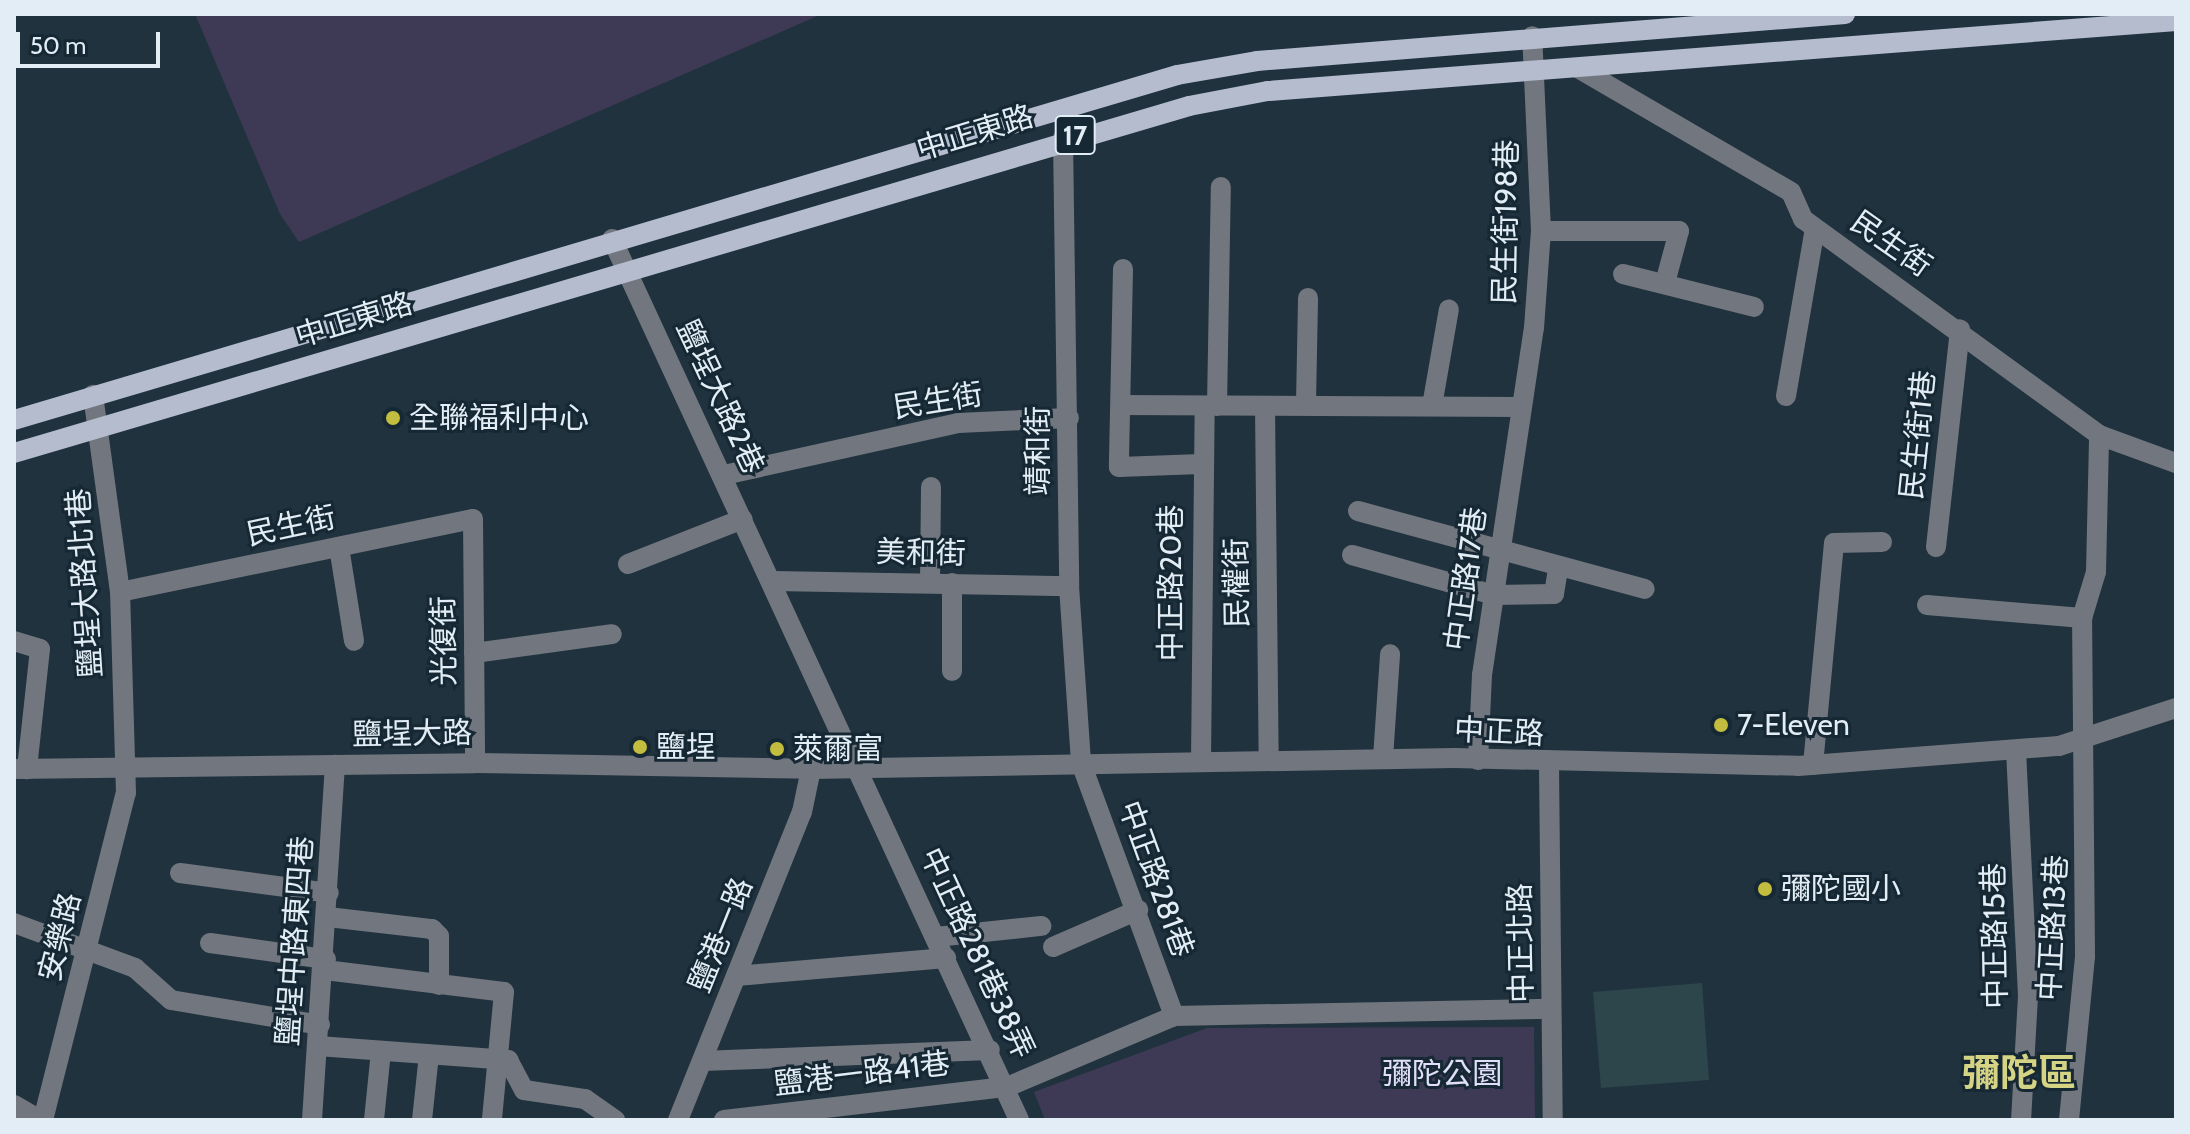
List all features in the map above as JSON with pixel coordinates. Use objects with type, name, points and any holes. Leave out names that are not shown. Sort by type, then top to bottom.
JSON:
[{"type":"main road","name":"中正東路","points":[[14,420],[612,239],[1177,75],[1532,36],[1845,14]]},
{"type":"main road","name":"中正東路","points":[[14,453],[1063,138],[1268,91],[2176,21]]},
{"type":"street","name":"民生街198巷","points":[[1519,407],[1541,231],[1532,36]]},
{"type":"street","name":"民生街","points":[[1578,68],[1791,192],[1815,228],[1960,329],[2099,435],[2176,463]]},
{"type":"street","name":"靖和街","points":[[1063,138],[1069,586],[1081,763]]},
{"type":"street","name":"中正路20巷","points":[[1201,760],[1201,464],[1211,406],[1221,187]]},
{"type":"street","points":[[1786,396],[1815,228]]},
{"type":"street","points":[[1541,231],[1679,231],[1665,283]]},
{"type":"street","name":"鹽埕大路2巷","points":[[612,239],[629,269],[857,767]]},
{"type":"street","points":[[1123,269],[1119,467],[1201,464]]},
{"type":"street","points":[[1623,274],[1754,307]]},
{"type":"street","points":[[1306,404],[1308,298]]},
{"type":"street","points":[[1432,406],[1449,309]]},
{"type":"street","name":"民生街1巷","points":[[1936,547],[1960,329]]},
{"type":"street","name":"鹽埕大路北1巷","points":[[93,395],[102,426],[120,592],[127,768]]},
{"type":"street","points":[[1121,405],[1519,407]]},
{"type":"street","name":"民權街","points":[[1265,406],[1269,761]]},
{"type":"street","name":"中正路17巷","points":[[1478,760],[1498,553],[1519,407]]},
{"type":"street","name":"民生街","points":[[724,475],[958,423],[1069,418]]},
{"type":"street","name":"中正路13巷","points":[[2069,1120],[2085,956],[2082,618],[2096,572],[2099,435]]},
{"type":"street","points":[[930,583],[931,487]]},
{"type":"street","points":[[1358,511],[1498,553],[1645,589]]},
{"type":"street","name":"民生街","points":[[120,592],[473,519]]},
{"type":"street","name":"光復街","points":[[473,519],[475,763]]},
{"type":"street","points":[[628,564],[743,519]]},
{"type":"street","points":[[1813,765],[1834,543],[1882,542]]},
{"type":"street","points":[[339,547],[354,641]]},
{"type":"street","points":[[1352,555],[1494,595],[1554,594],[1558,568]]},
{"type":"street","name":"美和街","points":[[773,581],[1069,586]]},
{"type":"street","points":[[952,583],[952,671]]},
{"type":"street","points":[[1927,605],[2082,618]]},
{"type":"street","points":[[474,653],[612,634]]},
{"type":"street","name":"鹽埕大路北1巷","points":[[14,641],[40,649],[21,769]]},
{"type":"street","points":[[1383,758],[1390,654]]},
{"type":"street","name":"中正路","points":[[811,769],[1383,758],[1549,765],[1813,765],[2016,750],[2082,739],[2176,708]]},
{"type":"street","name":"中正路15巷","points":[[2016,750],[2028,996],[2021,1120]]},
{"type":"street","name":"鹽埕大路","points":[[21,769],[475,763],[811,769]]},
{"type":"street","name":"中正路281巷","points":[[1081,763],[1138,910],[1174,1016]]},
{"type":"street","name":"鹽埕中路東四巷","points":[[312,1120],[326,964],[335,765]]},
{"type":"street","name":"中正北路","points":[[1549,765],[1553,1120]]},
{"type":"street","name":"中正路281巷38弄","points":[[857,767],[1007,1087],[1174,1016]]},
{"type":"street","name":"安樂路","points":[[42,1120],[88,952],[127,768]]},
{"type":"street","name":"鹽港一路","points":[[678,1120],[802,812],[811,769]]},
{"type":"street","points":[[180,873],[329,893]]},
{"type":"street","points":[[1053,947],[1138,910]]},
{"type":"street","points":[[328,917],[432,929],[439,936],[439,985]]},
{"type":"street","points":[[14,923],[143,972],[171,1000],[320,1025]]},
{"type":"street","points":[[936,937],[1041,926]]},
{"type":"street","points":[[210,943],[439,985],[504,992],[492,1120]]},
{"type":"street","points":[[736,976],[946,958]]},
{"type":"street","points":[[1174,1016],[1551,1009]]},
{"type":"street","points":[[318,1046],[498,1058],[514,1063],[524,1090],[585,1099],[615,1120]]},
{"type":"street","points":[[702,1061],[990,1050]]},
{"type":"street","points":[[374,1120],[381,1051]]},
{"type":"street","points":[[422,1120],[429,1054]]},
{"type":"street","points":[[1007,1087],[1019,1120]]},
{"type":"street","name":"鹽港一路41巷","points":[[724,1120],[1007,1087]]},
{"type":"street","points":[[14,1105],[42,1120]]},
{"type":"green space","points":[[195,14],[822,14],[299,242],[280,214]]},
{"type":"green space","name":"彌陀公園","points":[[1534,1027],[1535,1120],[1045,1120],[1034,1092],[1207,1028]]},
{"type":"building","points":[[1702,983],[1709,1080],[1601,1088],[1593,992]]},
{"type":"place","name":"全聯福利中心","points":[[393,418]]},
{"type":"place","name":"7-Eleven","points":[[1721,725]]},
{"type":"place","name":"鹽埕","points":[[640,747]]},
{"type":"place","name":"萊爾富","points":[[777,749]]},
{"type":"place","name":"彌陀國小","points":[[1765,889]]},
{"type":"district","name":"彌陀區","points":[[2019,1073]]}]
